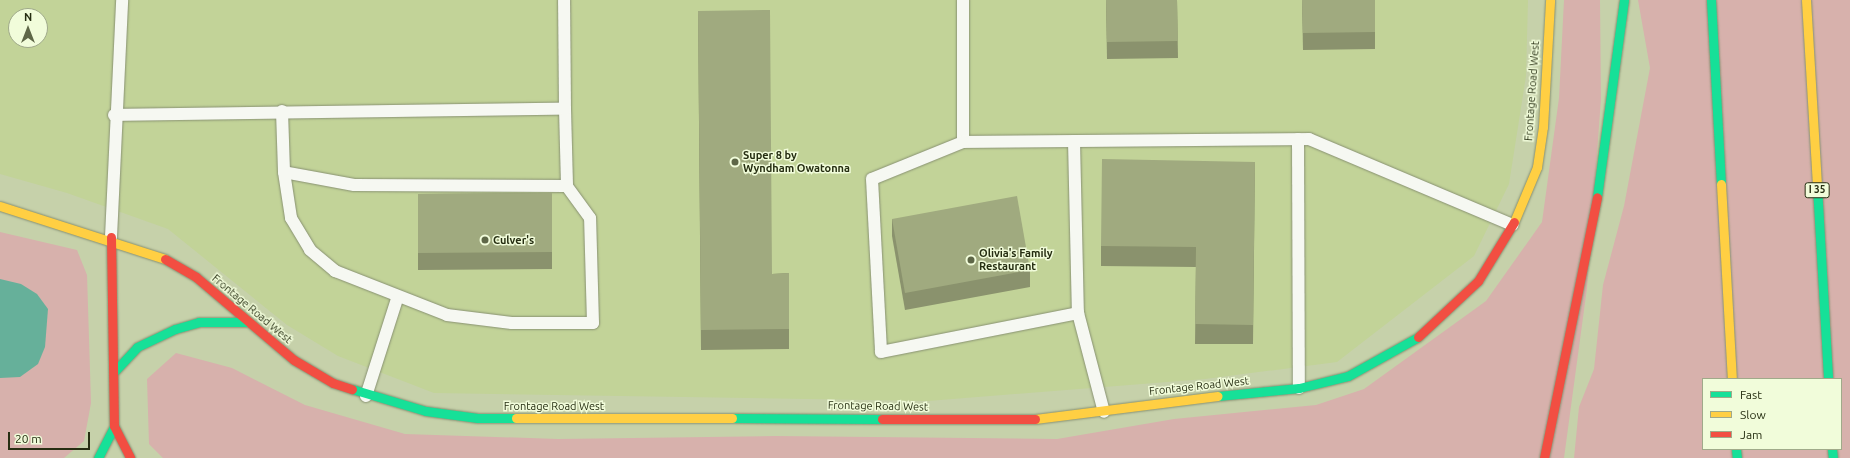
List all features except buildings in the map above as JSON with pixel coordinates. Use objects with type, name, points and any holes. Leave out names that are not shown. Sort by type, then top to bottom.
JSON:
[{"type":"main road","name":"Frontage Road West","points":[[0,206],[111,237],[159,255],[196,277],[247,322],[294,360],[333,383],[366,396],[426,411],[478,418],[1038,419],[1104,412],[1173,400],[1299,388],[1348,376],[1416,338],[1478,281],[1512,225],[1537,167],[1544,127],[1550,0]]},
{"type":"main road","points":[[1544,458],[1602,172],[1624,0]]},
{"type":"main road","points":[[1711,0],[1732,378]]},
{"type":"main road","name":"I 35","points":[[1806,0],[1828,378]]},
{"type":"main road","points":[[98,458],[114,426],[111,237]]},
{"type":"main road","points":[[114,372],[137,347],[174,329],[199,322],[247,322]]},
{"type":"main road","points":[[114,426],[130,458]]},
{"type":"lane","points":[[111,237],[114,115],[122,0]]},
{"type":"lane","points":[[282,111],[284,172],[291,218],[310,250],[335,272],[397,299],[447,315],[512,324],[593,323],[590,218],[567,186],[564,0]]},
{"type":"lane","points":[[963,0],[963,142]]},
{"type":"lane","points":[[114,115],[282,111],[565,109]]},
{"type":"lane","points":[[1298,139],[1299,388]]},
{"type":"lane","points":[[1078,313],[881,352],[872,179],[963,142],[1309,139],[1512,225]]},
{"type":"lane","points":[[1074,141],[1078,313],[1104,412]]},
{"type":"lane","points":[[284,172],[354,185],[567,186]]},
{"type":"lane","points":[[366,396],[397,299]]},
{"type":"shaded area","points":[[0,0],[1528,0],[1526,76],[1509,184],[1474,256],[1337,362],[1205,379],[928,401],[434,393],[338,356],[287,325],[168,229],[67,193],[0,174]]},
{"type":"shaded area","points":[[1564,0],[1600,0],[1601,99],[1587,288],[1564,458],[163,458],[149,444],[147,379],[176,353],[232,368],[305,405],[405,434],[558,439],[775,436],[1057,439],[1174,419],[1316,405],[1364,389],[1486,301],[1542,222],[1559,98]]},
{"type":"shaded area","points":[[1638,0],[1850,0],[1850,458],[1574,458],[1579,407],[1594,369],[1603,285],[1624,206],[1650,68]]},
{"type":"shaded area","points":[[0,232],[77,250],[87,275],[91,403],[84,441],[64,458],[0,458]]},
{"type":"water","points":[[0,279],[21,284],[37,294],[48,309],[45,347],[38,364],[20,377],[0,378]]},
{"type":"traffic: fast","points":[[1597,197],[1624,0]]},
{"type":"traffic: fast","points":[[1711,0],[1721,184]]},
{"type":"traffic: fast","points":[[1817,186],[1828,378]]},
{"type":"traffic: fast","points":[[114,372],[137,347],[175,329],[199,322],[247,322]]},
{"type":"traffic: fast","points":[[1218,396],[1299,388],[1348,376],[1418,337]]},
{"type":"traffic: fast","points":[[352,389],[426,411],[478,418],[516,418]]},
{"type":"traffic: fast","points":[[732,418],[882,419]]},
{"type":"traffic: fast","points":[[98,458],[114,426]]},
{"type":"traffic: fast","points":[[1736,450],[1737,458]]},
{"type":"traffic: fast","points":[[1832,450],[1833,458]]},
{"type":"traffic: slow","points":[[1514,222],[1537,167],[1543,127],[1550,0]]},
{"type":"traffic: slow","points":[[1806,0],[1817,186]]},
{"type":"traffic: slow","points":[[1721,184],[1732,378]]},
{"type":"traffic: slow","points":[[0,206],[165,259]]},
{"type":"traffic: slow","points":[[1035,419],[1218,396]]},
{"type":"traffic: slow","points":[[516,418],[732,418]]},
{"type":"traffic: jam","points":[[1544,458],[1597,197]]},
{"type":"traffic: jam","points":[[1418,337],[1478,281],[1514,222]]},
{"type":"traffic: jam","points":[[111,237],[114,426],[130,458]]},
{"type":"traffic: jam","points":[[165,259],[196,277],[294,360],[333,383],[352,389]]},
{"type":"traffic: jam","points":[[882,419],[1035,419]]},
{"type":"place","name":"Super 8 by Wyndham Owatonna","points":[[735,162]]},
{"type":"place","name":"Culver's","points":[[485,240]]},
{"type":"place","name":"Olivia's Family Restaurant","points":[[971,260]]}]
